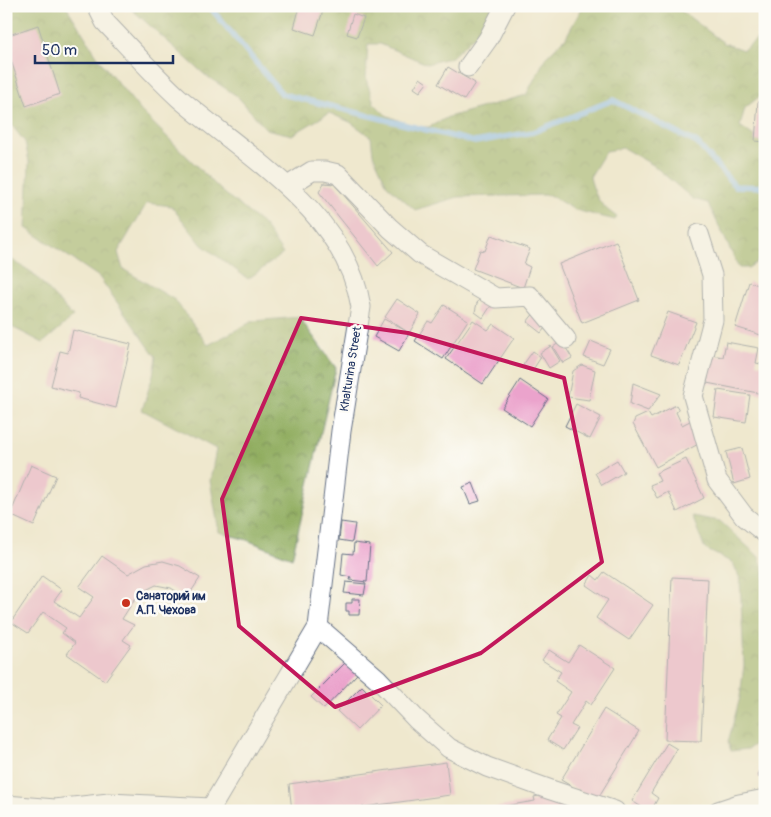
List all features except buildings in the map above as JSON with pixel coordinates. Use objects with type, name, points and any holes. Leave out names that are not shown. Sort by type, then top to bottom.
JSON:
[{"type":"street","name":"Khalturina Street","points":[[97,6],[105,22],[178,97],[288,186],[328,232],[341,252],[358,288],[361,307],[341,431],[318,627],[210,810]]},
{"type":"street","points":[[468,67],[488,39],[505,6]]},
{"type":"street","points":[[288,186],[312,171],[338,174],[390,228],[420,254],[496,298],[530,296],[566,339]]},
{"type":"street","points":[[699,234],[712,276],[713,320],[693,396],[717,480],[744,516],[765,533]]},
{"type":"street","points":[[318,627],[378,679],[416,719],[449,748],[487,767],[615,811]]},
{"type":"street","points":[[718,811],[739,804],[765,799]]},
{"type":"street","points":[[6,805],[54,810],[109,804],[210,810]]},
{"type":"highlighted area","points":[[301,318],[408,333],[564,378],[602,562],[481,653],[335,707],[239,626],[222,499]]},
{"type":"green space","points":[[6,6],[66,6],[101,62],[141,111],[223,192],[264,225],[283,254],[248,279],[202,245],[171,206],[147,203],[118,252],[123,269],[175,300],[208,345],[253,321],[299,317],[336,368],[292,558],[247,540],[219,532],[210,481],[216,449],[142,410],[153,375],[156,357],[99,277],[26,228],[29,162],[25,142],[6,118]]},
{"type":"green space","points":[[128,6],[420,6],[437,8],[437,6],[493,6],[485,25],[452,57],[427,64],[380,44],[368,44],[366,79],[374,103],[386,115],[414,127],[429,127],[448,117],[526,95],[546,57],[566,37],[583,6],[675,6],[724,43],[743,50],[765,33],[765,92],[745,108],[740,126],[765,144],[765,257],[748,268],[739,268],[708,203],[693,199],[653,165],[623,148],[606,151],[590,177],[599,200],[617,217],[615,220],[575,210],[549,195],[458,197],[415,210],[387,185],[373,154],[371,137],[350,122],[329,113],[292,135],[266,129],[237,96],[205,75]]},
{"type":"green space","points":[[6,256],[33,273],[73,317],[43,343],[6,324]]},
{"type":"green space","points":[[692,516],[720,521],[759,557],[764,571],[765,738],[748,749],[731,751],[728,742],[740,697],[744,665],[740,579],[733,563],[705,549]]},
{"type":"waterway","points":[[209,6],[282,94],[475,142],[533,132],[613,100],[697,143],[735,186],[765,187]]},
{"type":"place","name":"Санаторий им А.П. Чехова","points":[[126,603]]}]
